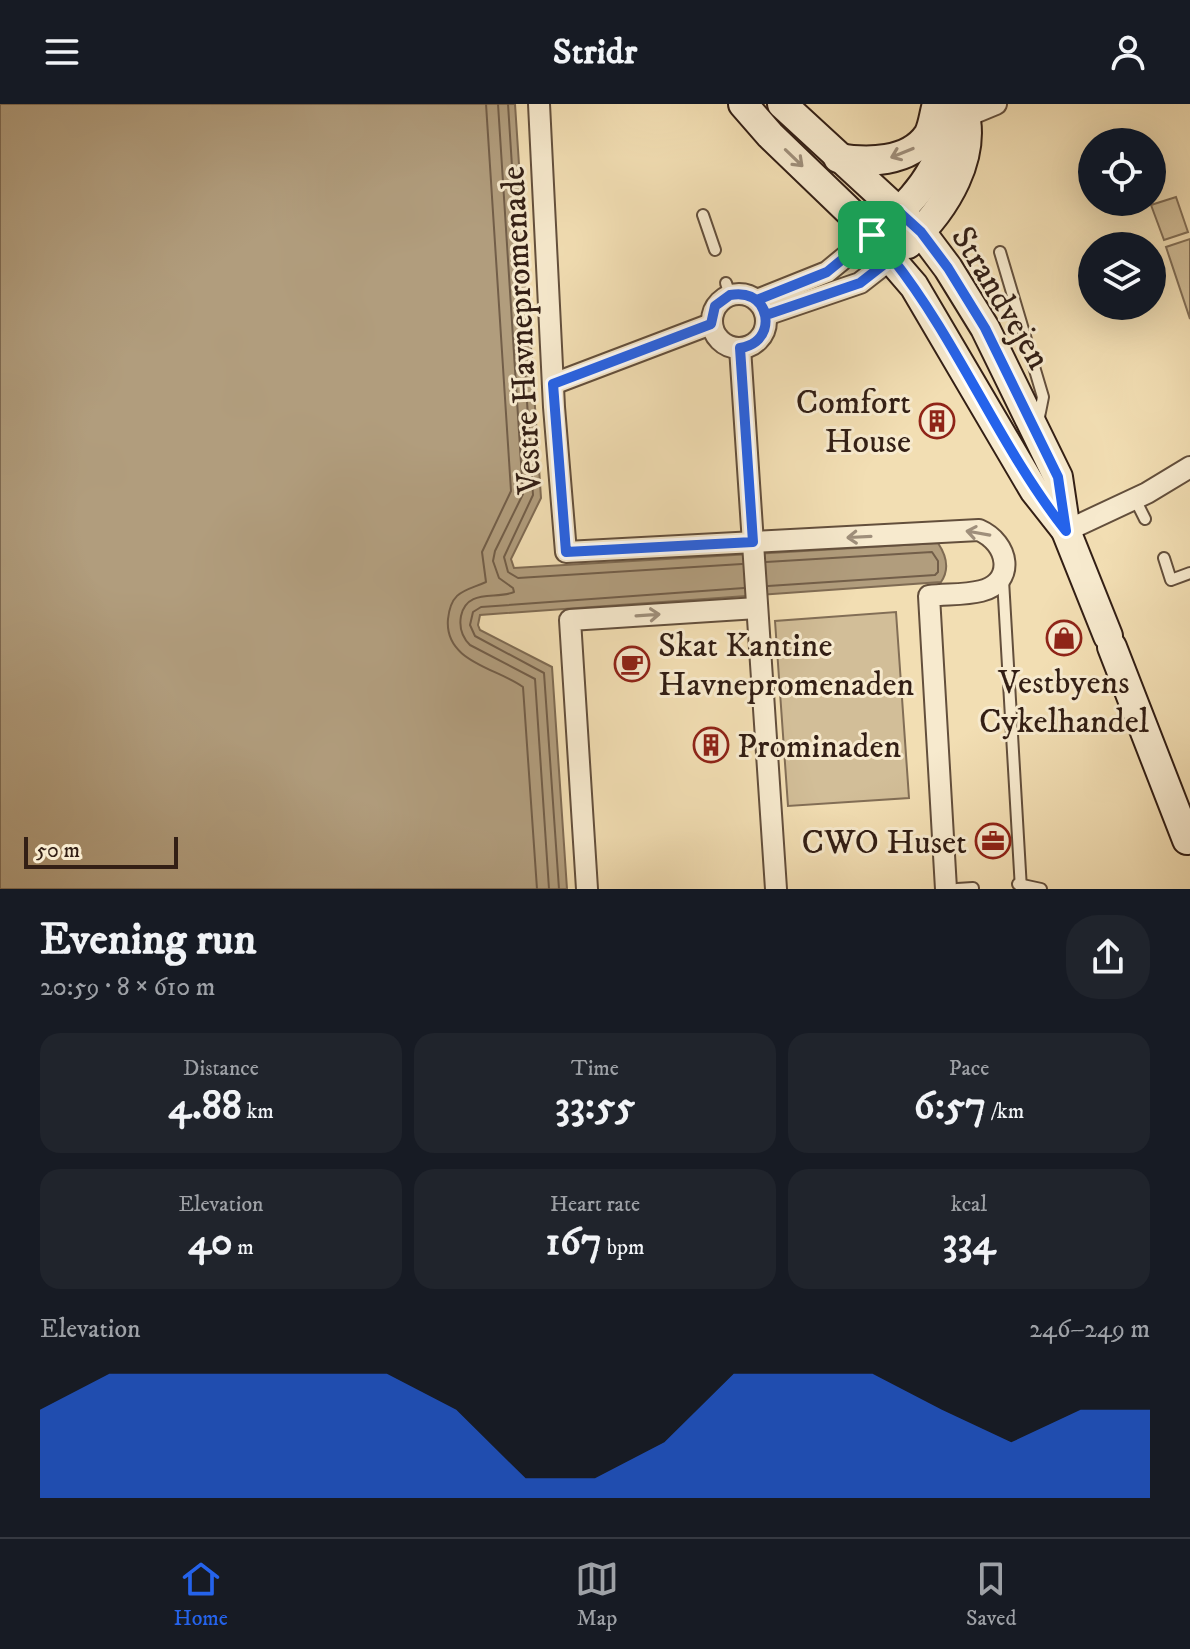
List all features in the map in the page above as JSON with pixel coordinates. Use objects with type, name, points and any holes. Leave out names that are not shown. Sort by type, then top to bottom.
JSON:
[{"type":"street","name":"Vestre Havnepromenade","points":[[539,104],[553,384],[566,552],[753,545]]},
{"type":"street","name":"Strandvejen","points":[[743,104],[770,135],[872,235],[914,286],[1034,490],[1066,531]]},
{"type":"street","name":"Strandvejen","points":[[782,104],[921,232],[948,268],[985,328],[1058,477],[1066,531],[1187,840]]},
{"type":"street","points":[[838,158],[862,162],[909,152],[929,134],[937,104]]},
{"type":"street","points":[[959,108],[996,104]]},
{"type":"street","points":[[762,308],[827,272],[918,194],[943,152],[959,108]]},
{"type":"street","points":[[762,308],[860,283],[921,232],[939,208],[964,161],[968,140],[959,108]]},
{"type":"street","points":[[728,289],[762,308],[767,324],[759,340],[740,348],[729,347],[720,341],[713,329],[715,306],[728,289]]},
{"type":"street","points":[[553,384],[713,329]]},
{"type":"street","points":[[740,348],[776,889]]},
{"type":"street","points":[[1066,531],[1135,499],[1190,467]]},
{"type":"street","points":[[753,545],[979,530],[993,536],[1002,547],[1004,566],[993,585],[982,591],[929,596],[946,889]]},
{"type":"street","points":[[587,889],[570,620],[757,603]]},
{"type":"lane","points":[[703,215],[715,250]]},
{"type":"lane","points":[[1000,252],[1043,397],[1036,432]]},
{"type":"lane","points":[[647,359],[713,329]]},
{"type":"lane","points":[[1135,499],[1145,519]]},
{"type":"lane","points":[[1164,558],[1171,580],[1190,573]]},
{"type":"lane","points":[[1004,566],[1019,886],[1041,889]]},
{"type":"lane","points":[[957,889],[973,888]]},
{"type":"shaded area","points":[[1176,197],[1188,232],[1166,239],[1166,232],[1161,232],[1155,216],[1166,216],[1166,200]]},
{"type":"shaded area","points":[[1190,239],[1190,319],[1166,247]]},
{"type":"shaded area","points":[[896,612],[909,798],[788,806],[775,621]]},
{"type":"water","points":[[0,104],[515,104],[541,498],[511,559],[514,568],[938,543],[946,562],[944,577],[941,582],[480,615],[480,630],[552,667],[567,889],[0,889]]},
{"type":"place","name":"Comfort House","points":[[937,421]]},
{"type":"place","name":"Vestbyens Cykelhandel","points":[[1064,638]]},
{"type":"place","name":"Skat Kantine Havnepromenaden","points":[[632,664]]},
{"type":"place","name":"Prominaden","points":[[711,745]]},
{"type":"place","name":"CWO Huset","points":[[993,841]]},
{"type":"route","points":[[872,235],[827,272],[757,300],[766,315],[764,333],[754,344],[740,348],[753,542],[566,552],[553,384],[711,324],[715,306],[730,295],[749,295],[757,300],[763,307],[766,315],[860,283],[892,258],[943,331],[1034,490],[1066,531],[1058,477],[985,328],[948,268],[921,232],[899,212],[872,235]]}]
